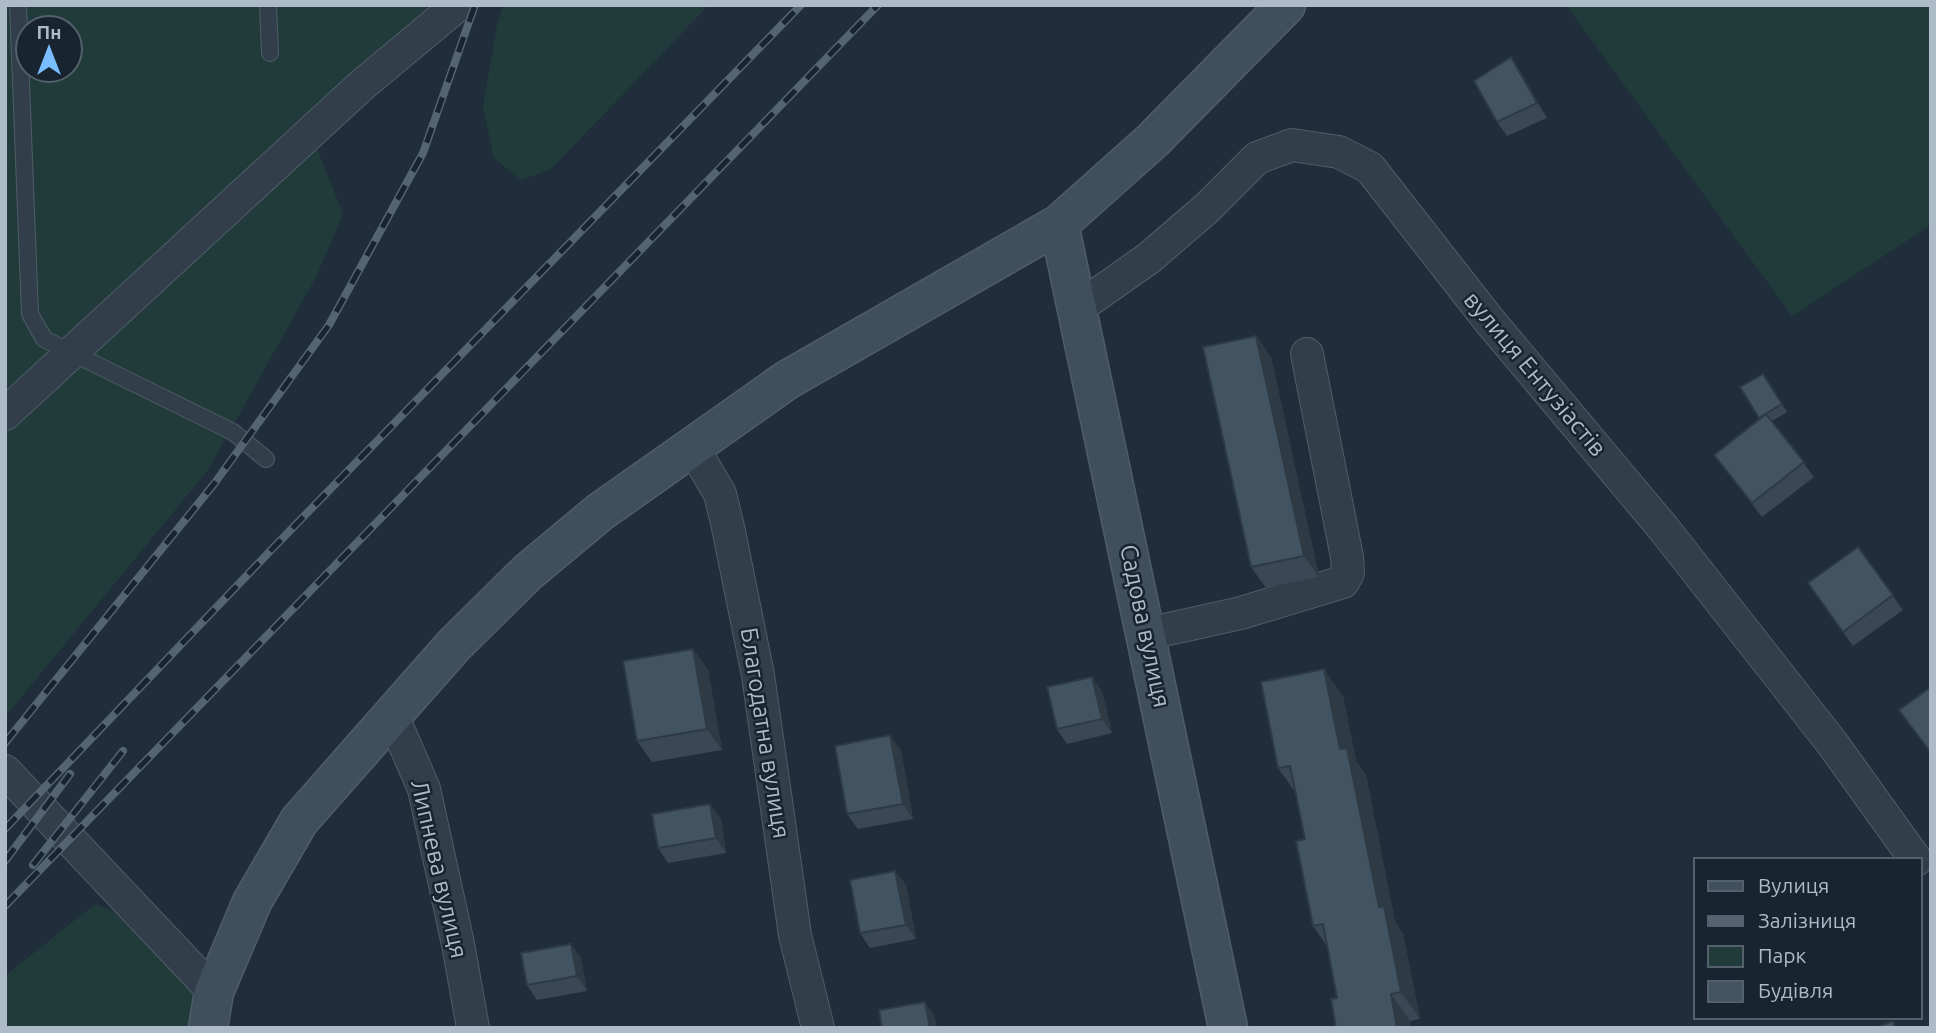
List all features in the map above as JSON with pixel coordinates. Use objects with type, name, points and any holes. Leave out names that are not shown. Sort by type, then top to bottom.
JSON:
[{"type":"street","points":[[5,414],[362,85],[458,5]]},
{"type":"street","points":[[5,771],[211,1010],[252,902],[299,821],[454,645],[528,572],[600,512],[787,380],[1059,224],[1152,141],[1286,5]]},
{"type":"street","name":"вулиця Ентузіастів","points":[[1078,308],[1149,258],[1207,208],[1257,158],[1292,145],[1339,152],[1370,169],[1488,319],[1664,529],[1824,733],[1915,858]]},
{"type":"street","name":"Садова вулиця","points":[[1059,224],[1228,1028]]},
{"type":"street","points":[[1146,634],[1241,613],[1343,582],[1348,573],[1347,557],[1307,354]]},
{"type":"street","name":"Благодатна вулиця","points":[[692,446],[719,494],[728,527],[760,688],[795,934],[818,1028]]},
{"type":"street","name":"Липнева вулиця","points":[[392,715],[424,789],[458,944],[472,1028]]},
{"type":"lane","points":[[18,5],[30,314],[44,339],[233,432],[266,459]]},
{"type":"lane","points":[[268,5],[270,52]]},
{"type":"green space","points":[[5,5],[458,5],[311,133],[343,214],[316,277],[208,470],[5,717]]},
{"type":"green space","points":[[503,5],[709,5],[551,169],[521,180],[494,158],[483,107]]},
{"type":"green space","points":[[1566,5],[1931,5],[1931,225],[1792,316]]},
{"type":"green space","points":[[95,904],[144,923],[214,992],[208,1028],[5,1028],[5,976]]},
{"type":"building","points":[[1511,57],[1537,103],[1497,122],[1474,81]]},
{"type":"building","points":[[1256,336],[1304,556],[1251,567],[1203,347]]},
{"type":"building","points":[[1763,374],[1782,404],[1759,418],[1740,387]]},
{"type":"building","points":[[1766,414],[1804,462],[1752,503],[1714,455]]},
{"type":"building","points":[[1858,547],[1893,595],[1843,632],[1808,583]]},
{"type":"building","points":[[693,649],[707,729],[637,741],[623,661]]},
{"type":"building","points":[[1324,669],[1340,749],[1347,748],[1379,907],[1384,906],[1401,992],[1391,994],[1397,1028],[1336,1028],[1331,999],[1337,998],[1323,924],[1313,926],[1296,841],[1305,839],[1290,766],[1278,768],[1261,682]]},
{"type":"building","points":[[1092,677],[1102,719],[1057,729],[1047,687]]},
{"type":"building","points":[[1931,687],[1931,753],[1899,710]]},
{"type":"building","points":[[890,735],[903,804],[847,814],[835,746]]},
{"type":"building","points":[[710,804],[716,838],[658,848],[652,814]]},
{"type":"building","points":[[895,871],[906,925],[860,933],[850,880]]},
{"type":"building","points":[[571,944],[577,976],[527,985],[521,953]]},
{"type":"building","points":[[925,1002],[930,1028],[882,1028],[879,1010]]},
{"type":"building","points":[[1893,1021],[1895,1028],[1875,1028]]},
{"type":"railway","points":[[5,743],[214,484],[329,325],[423,153],[475,5]]},
{"type":"railway","points":[[5,829],[274,547],[801,5]]},
{"type":"railway","points":[[5,906],[878,5]]},
{"type":"railway","points":[[33,865],[123,751]]},
{"type":"railway","points":[[5,861],[70,774]]}]
